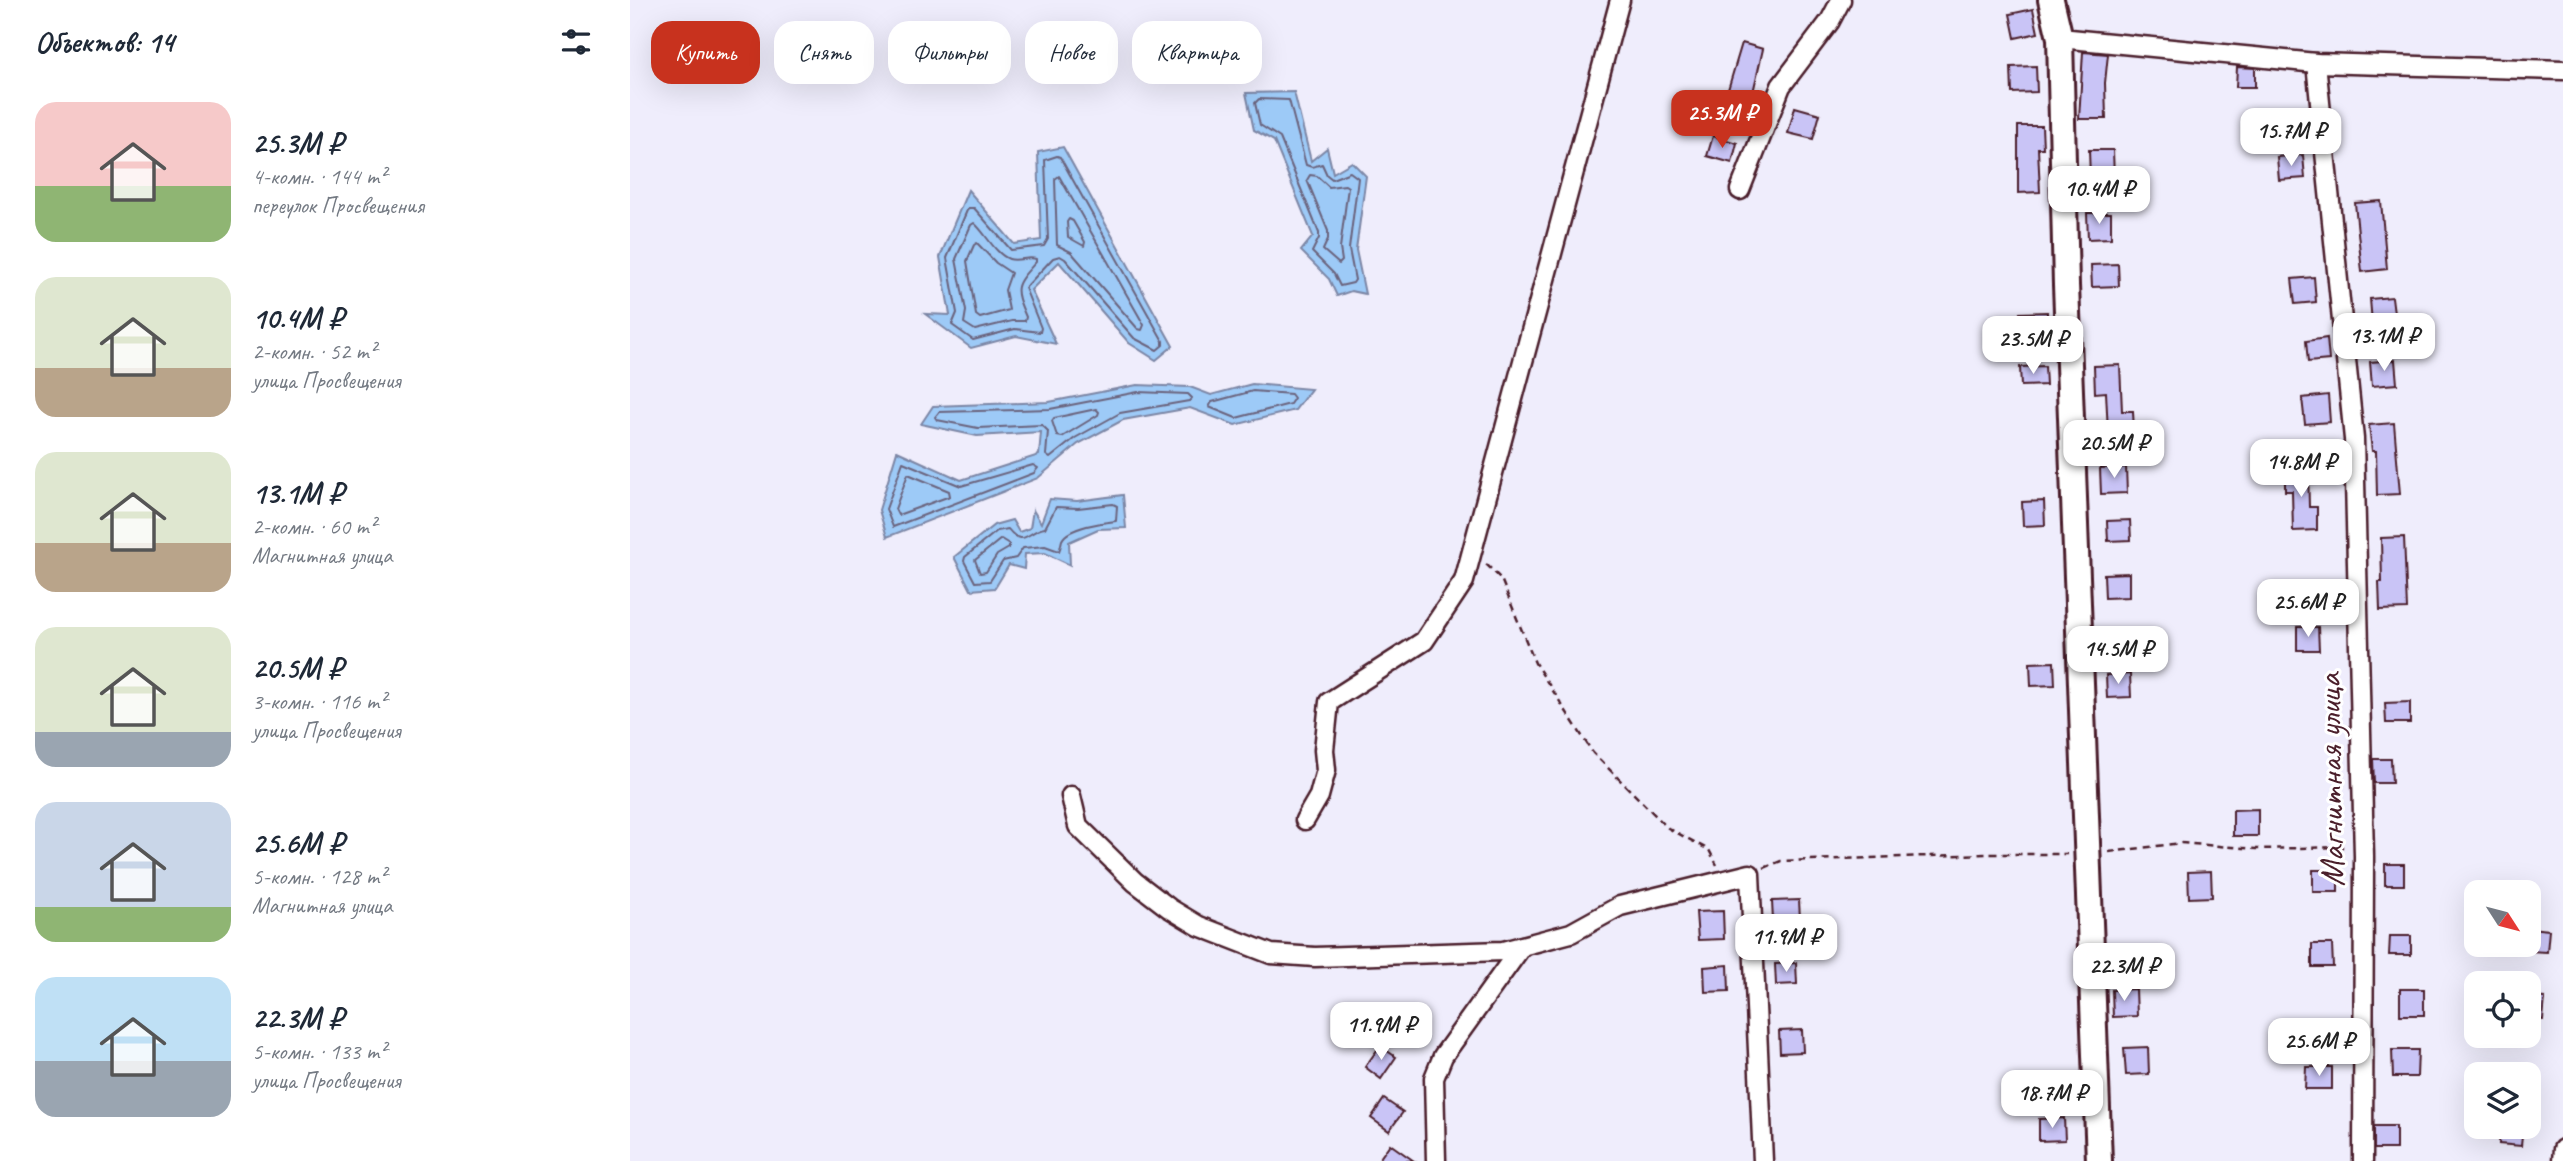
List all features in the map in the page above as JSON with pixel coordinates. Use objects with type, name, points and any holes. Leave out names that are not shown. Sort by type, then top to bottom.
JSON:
[{"type":"street","points":[[1305,820],[1318,796],[1326,769],[1324,750],[1329,702],[1424,641],[1464,581],[1620,0]]},
{"type":"street","points":[[1740,190],[1781,86],[1830,21],[1841,0]]},
{"type":"street","points":[[2051,0],[2060,38],[2066,285],[2099,1161]]},
{"type":"street","points":[[2060,38],[2316,63],[2563,70]]},
{"type":"street","name":"Магнитная улица","points":[[2316,63],[2354,439],[2364,846],[2363,1161]]},
{"type":"street","points":[[1071,796],[1078,826],[1135,882],[1169,908],[1199,926],[1271,954],[1315,957],[1503,951],[1571,933],[1620,906],[1750,874],[1763,1161]]},
{"type":"street","points":[[1436,1161],[1434,1079],[1443,1056],[1522,946]]},
{"type":"street","points":[[2562,1161],[2563,1149]]},
{"type":"path","points":[[1472,551],[1501,579],[1535,663],[1593,753],[1668,828],[1709,850],[1725,880]]},
{"type":"path","points":[[1750,874],[1782,861],[1989,854],[2087,855],[2182,843],[2256,849],[2364,846]]},
{"type":"water","points":[[1294,92],[1311,161],[1327,148],[1333,173],[1352,162],[1366,176],[1356,250],[1365,294],[1351,291],[1337,296],[1329,279],[1301,251],[1313,236],[1274,141],[1254,130],[1246,93]]},
{"type":"water","points":[[1063,147],[1173,346],[1156,360],[1129,343],[1059,262],[1031,290],[1056,344],[1016,336],[971,348],[925,314],[950,315],[940,257],[968,190],[1014,244],[1041,240],[1038,152]]},
{"type":"water","points":[[1252,384],[1311,389],[1295,410],[1235,425],[1190,408],[1123,420],[1078,444],[1038,478],[887,537],[879,510],[897,451],[961,480],[1039,455],[1041,432],[977,436],[921,424],[933,406],[1049,402],[1137,385],[1190,387],[1211,395]]},
{"type":"water","points":[[1123,495],[1126,528],[1098,529],[1069,542],[1070,565],[1045,553],[1025,554],[1024,569],[1009,565],[995,588],[971,590],[954,557],[994,525],[1012,520],[1019,532],[1030,528],[1033,510],[1041,523],[1050,499],[1077,501]]},
{"type":"building","points":[[2033,9],[2038,33],[2015,38],[2010,14]]},
{"type":"building","points":[[1742,43],[1763,49],[1749,110],[1724,103]]},
{"type":"building","points":[[2083,52],[2108,54],[2105,83],[2106,119],[2079,119]]},
{"type":"building","points":[[2036,66],[2037,92],[2012,93],[2011,67]]},
{"type":"building","points":[[2237,67],[2255,68],[2255,87],[2236,87]]},
{"type":"building","points":[[1795,107],[1820,114],[1813,139],[1788,133]]},
{"type":"building","points":[[2018,126],[2042,126],[2043,148],[2038,148],[2040,192],[2018,193]]},
{"type":"building","points":[[1713,136],[1737,143],[1732,163],[1707,156]]},
{"type":"building","points":[[2089,150],[2113,150],[2114,177],[2090,177]]},
{"type":"building","points":[[2303,155],[2305,178],[2279,180],[2277,157]]},
{"type":"building","points":[[2381,201],[2387,269],[2362,272],[2355,203]]},
{"type":"building","points":[[2087,213],[2111,213],[2111,238],[2088,239]]},
{"type":"building","points":[[2118,264],[2119,286],[2092,287],[2091,265]]},
{"type":"building","points":[[2314,277],[2316,302],[2295,304],[2292,279]]},
{"type":"building","points":[[2392,297],[2395,321],[2372,323],[2370,299]]},
{"type":"building","points":[[2047,312],[2047,334],[2021,335],[2020,313]]},
{"type":"building","points":[[2327,338],[2329,360],[2308,362],[2306,341]]},
{"type":"building","points":[[2395,360],[2397,384],[2372,386],[2370,362]]},
{"type":"building","points":[[2120,365],[2122,411],[2133,411],[2134,431],[2108,432],[2106,392],[2095,393],[2094,366]]},
{"type":"building","points":[[2045,366],[2046,385],[2021,386],[2020,367]]},
{"type":"building","points":[[2328,395],[2330,422],[2305,424],[2302,398]]},
{"type":"building","points":[[2394,423],[2400,494],[2377,495],[2376,451],[2372,451],[2369,425]]},
{"type":"building","points":[[2126,467],[2127,493],[2101,494],[2100,468]]},
{"type":"building","points":[[2285,467],[2308,467],[2309,507],[2317,507],[2317,530],[2293,531],[2292,491],[2285,491]]},
{"type":"building","points":[[2044,501],[2045,525],[2023,526],[2022,502]]},
{"type":"building","points":[[2130,520],[2131,540],[2108,541],[2107,521]]},
{"type":"building","points":[[2404,537],[2407,609],[2380,610],[2381,538]]},
{"type":"building","points":[[2129,573],[2129,597],[2105,598],[2104,574]]},
{"type":"building","points":[[2297,627],[2318,627],[2319,650],[2297,650]]},
{"type":"building","points":[[2054,662],[2055,685],[2031,686],[2030,663]]},
{"type":"building","points":[[2130,674],[2131,697],[2107,698],[2106,675]]},
{"type":"building","points":[[2410,702],[2410,723],[2386,723],[2385,703]]},
{"type":"building","points":[[2373,759],[2391,759],[2392,783],[2374,783]]},
{"type":"building","points":[[2258,809],[2258,836],[2233,836],[2233,810]]},
{"type":"building","points":[[2385,864],[2404,864],[2404,885],[2385,885]]},
{"type":"building","points":[[2313,870],[2338,870],[2338,892],[2313,892]]},
{"type":"building","points":[[2211,871],[2212,897],[2189,898],[2188,872]]},
{"type":"building","points":[[1799,900],[1800,919],[1773,921],[1772,901]]},
{"type":"building","points":[[1723,911],[1724,939],[1698,940],[1696,912]]},
{"type":"building","points":[[2541,929],[2549,930],[2547,952],[2541,952]]},
{"type":"building","points":[[2390,936],[2411,936],[2411,955],[2389,955]]},
{"type":"building","points":[[2312,944],[2332,944],[2333,967],[2312,967]]},
{"type":"building","points":[[1796,963],[1797,984],[1776,985],[1775,964]]},
{"type":"building","points":[[1728,965],[1729,991],[1705,992],[1704,967]]},
{"type":"building","points":[[2136,989],[2137,1016],[2113,1017],[2112,990]]},
{"type":"building","points":[[2400,989],[2424,989],[2424,1015],[2400,1015]]},
{"type":"building","points":[[2541,998],[2545,998],[2541,1020]]},
{"type":"building","points":[[1802,1030],[1803,1052],[1780,1053],[1779,1031]]},
{"type":"building","points":[[1380,1046],[1396,1057],[1381,1079],[1365,1067]]},
{"type":"building","points":[[2148,1047],[2149,1074],[2126,1075],[2124,1048]]},
{"type":"building","points":[[2392,1050],[2418,1050],[2417,1077],[2393,1077]]},
{"type":"building","points":[[2306,1067],[2332,1067],[2332,1089],[2305,1089]]},
{"type":"building","points":[[1384,1099],[1403,1112],[1389,1131],[1371,1118]]},
{"type":"building","points":[[2064,1118],[2065,1140],[2039,1141],[2039,1119]]},
{"type":"building","points":[[2374,1126],[2396,1126],[2396,1149],[2374,1149]]},
{"type":"building","points":[[2499,1139],[2522,1139],[2521,1146],[2499,1144]]},
{"type":"building","points":[[1390,1144],[1414,1161],[1378,1161]]}]
